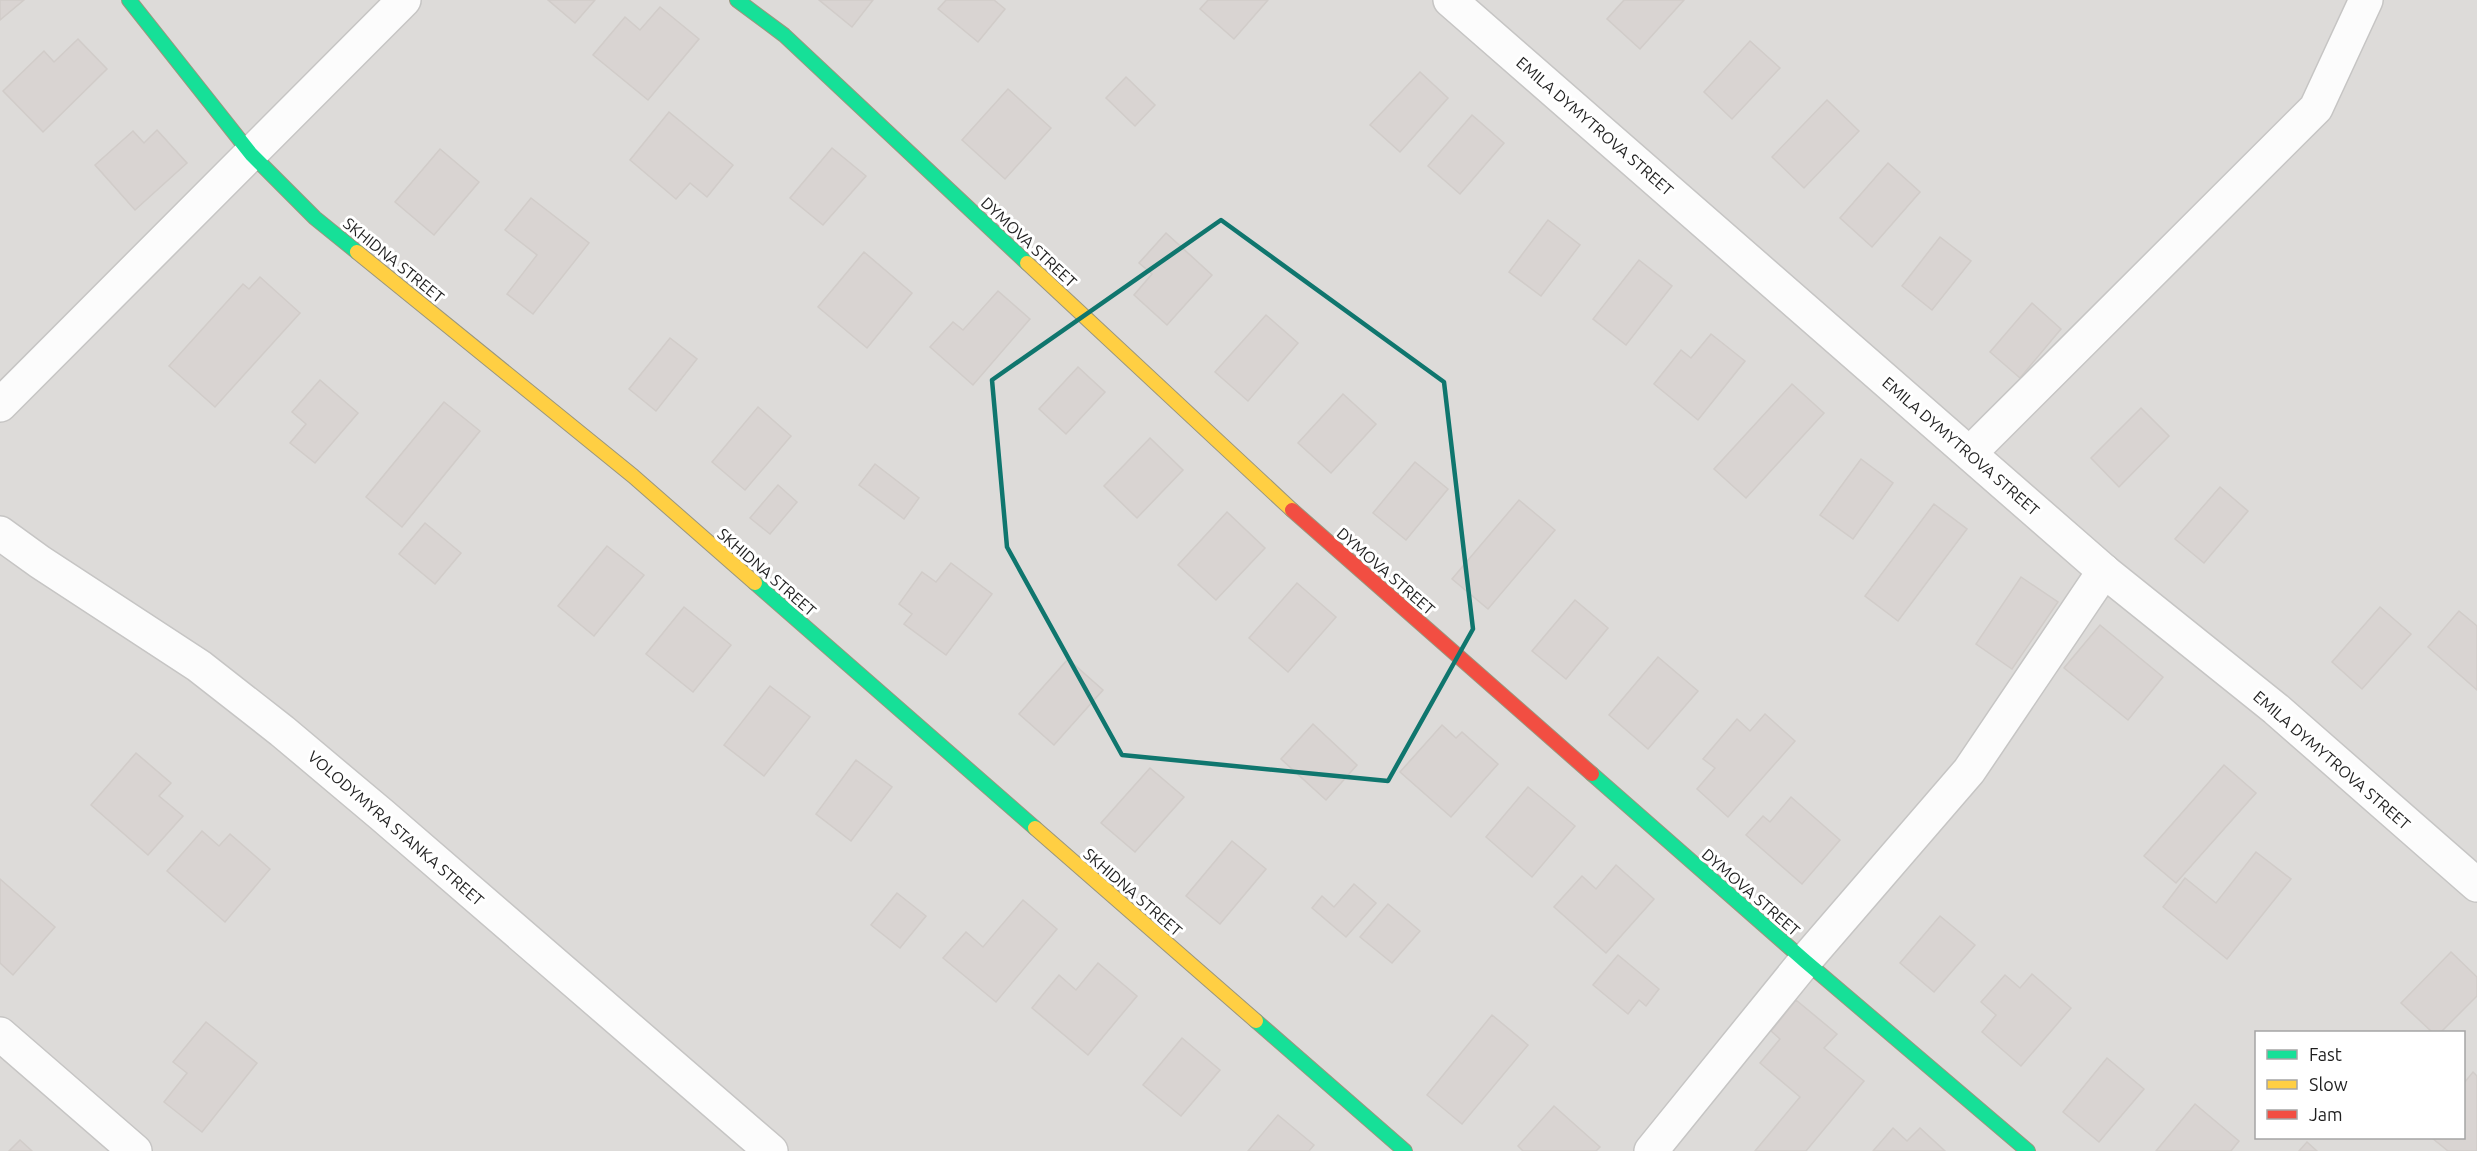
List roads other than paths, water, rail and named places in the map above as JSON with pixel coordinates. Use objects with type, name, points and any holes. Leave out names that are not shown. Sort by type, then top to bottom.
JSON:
[{"type":"street","name":"SKHIDNA STREET","points":[[129,0],[251,154],[315,218],[633,476],[1405,1151]]},
{"type":"street","points":[[0,405],[404,0]]},
{"type":"street","name":"DYMOVA STREET","points":[[737,0],[784,35],[1272,493],[1805,961],[2028,1151]]},
{"type":"street","name":"EMILA DYMYTROVA STREET","points":[[1450,0],[2104,571],[2276,709],[2477,885]]},
{"type":"street","points":[[1970,453],[2316,108],[2366,0]]},
{"type":"street","name":"VOLODYMYRA STANKA STREET","points":[[0,533],[40,562],[199,666],[282,731],[771,1151]]},
{"type":"street","points":[[1651,1151],[1805,961],[1969,771],[2104,571]]},
{"type":"street","points":[[0,1034],[135,1151]]}]
